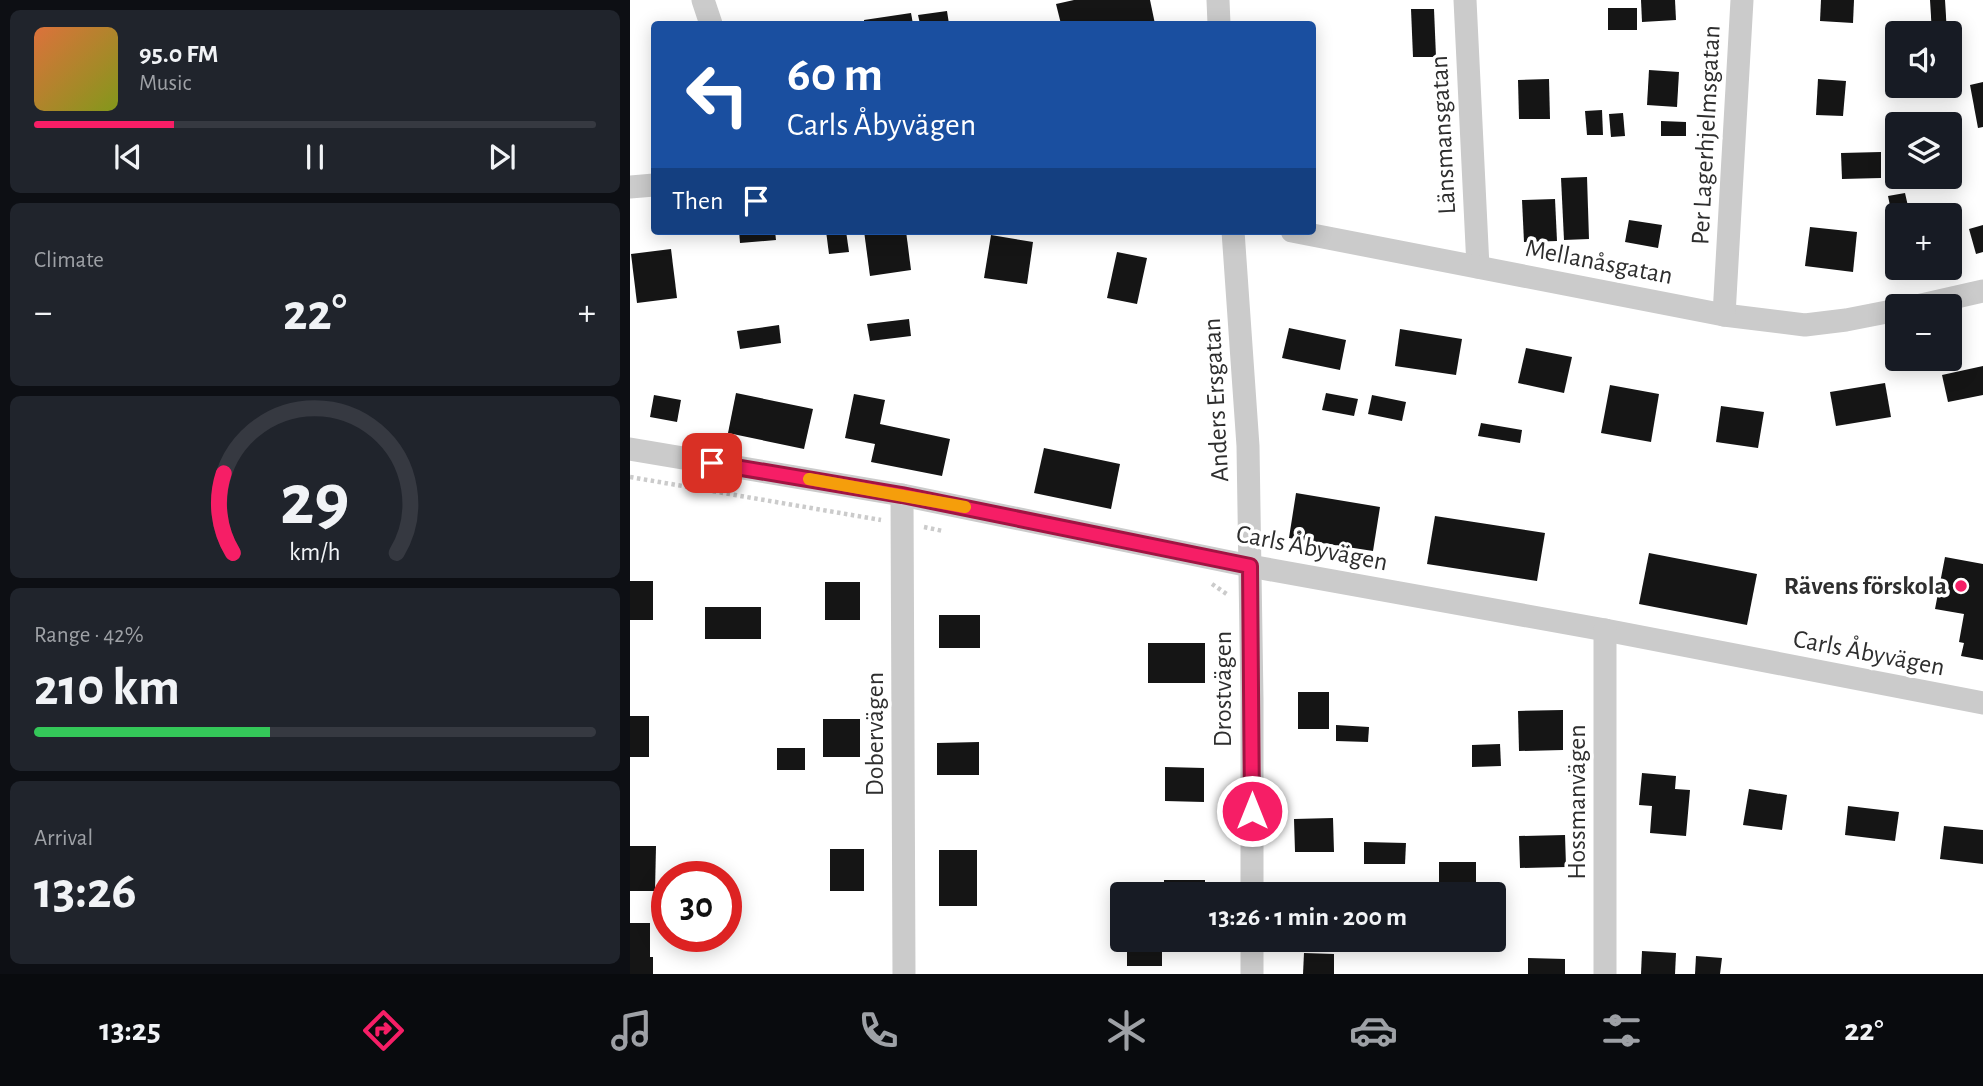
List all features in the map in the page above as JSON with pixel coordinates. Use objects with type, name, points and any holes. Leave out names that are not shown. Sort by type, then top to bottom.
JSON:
[{"type":"street","points":[[703,0],[710,21]]},
{"type":"street","points":[[1217,0],[1219,21]]},
{"type":"street","name":"Länsmansgatan","points":[[1465,0],[1478,267]]},
{"type":"street","name":"Per Lagerhjelmsgatan","points":[[1724,315],[1742,0]]},
{"type":"street","points":[[630,187],[651,185]]},
{"type":"street","name":"Anders Ersgatan","points":[[1233,235],[1248,446],[1250,566]]},
{"type":"street","name":"Mellanåsgatan","points":[[1313,235],[1724,315],[1805,325],[1885,312]]},
{"type":"street","points":[[1962,296],[1983,291]]},
{"type":"street","name":"Carls Åbyvägen","points":[[630,449],[902,495],[1250,566],[1605,630],[1983,703]]},
{"type":"street","name":"Dobervägen","points":[[902,495],[904,974]]},
{"type":"street","name":"Drostvägen","points":[[1250,566],[1252,882]]},
{"type":"street","name":"Hossmanvägen","points":[[1605,630],[1605,974]]},
{"type":"street","points":[[1252,952],[1252,974]]},
{"type":"path","points":[[630,477],[944,531]]},
{"type":"path","points":[[1205,580],[1233,599],[1251,603]]},
{"type":"building","points":[[1074,0],[1150,0],[1154,21],[1060,21],[1056,4]]},
{"type":"building","points":[[1641,0],[1675,0],[1676,20],[1642,22]]},
{"type":"building","points":[[1821,0],[1854,0],[1853,23],[1820,21]]},
{"type":"building","points":[[1930,0],[1945,0],[1946,21],[1931,21]]},
{"type":"building","points":[[1608,8],[1637,8],[1637,30],[1608,30]]},
{"type":"building","points":[[1411,9],[1434,9],[1436,57],[1413,57]]},
{"type":"building","points":[[947,11],[949,21],[919,21],[918,15]]},
{"type":"building","points":[[911,13],[912,21],[864,21]]},
{"type":"building","points":[[1649,70],[1679,72],[1677,107],[1647,105]]},
{"type":"building","points":[[1549,79],[1550,119],[1519,119],[1518,80]]},
{"type":"building","points":[[1818,79],[1846,81],[1843,116],[1816,115]]},
{"type":"building","points":[[1983,82],[1983,127],[1978,128],[1970,85]]},
{"type":"building","points":[[1602,110],[1603,135],[1587,135],[1585,111]]},
{"type":"building","points":[[1623,113],[1625,136],[1611,137],[1609,114]]},
{"type":"building","points":[[1661,121],[1686,122],[1686,136],[1661,136]]},
{"type":"building","points":[[1881,152],[1881,178],[1842,179],[1841,153]]},
{"type":"building","points":[[1587,177],[1589,239],[1564,240],[1561,178]]},
{"type":"building","points":[[1905,193],[1907,203],[1889,203],[1888,196]]},
{"type":"building","points":[[1555,199],[1557,241],[1524,242],[1522,200]]},
{"type":"building","points":[[1629,220],[1662,225],[1658,248],[1625,242]]},
{"type":"building","points":[[1983,225],[1983,252],[1976,254],[1969,229]]},
{"type":"building","points":[[1810,227],[1857,232],[1853,272],[1805,266]]},
{"type":"building","points":[[739,235],[775,235],[776,240],[740,243]]},
{"type":"building","points":[[827,235],[847,235],[849,252],[829,254]]},
{"type":"building","points":[[865,235],[907,235],[911,270],[870,276]]},
{"type":"building","points":[[991,235],[1033,242],[1027,284],[984,278]]},
{"type":"building","points":[[671,249],[677,298],[637,303],[631,254]]},
{"type":"building","points":[[1117,252],[1147,258],[1137,304],[1107,298]]},
{"type":"building","points":[[909,319],[911,336],[870,341],[867,324]]},
{"type":"building","points":[[779,325],[781,343],[740,349],[737,331]]},
{"type":"building","points":[[1289,328],[1346,340],[1340,370],[1282,358]]},
{"type":"building","points":[[1400,329],[1462,339],[1456,375],[1395,366]]},
{"type":"building","points":[[1526,348],[1572,357],[1564,393],[1518,383]]},
{"type":"building","points":[[1983,366],[1983,395],[1948,402],[1942,375]]},
{"type":"building","points":[[1885,383],[1891,417],[1836,426],[1830,392]]},
{"type":"building","points":[[1610,385],[1659,394],[1651,442],[1601,433]]},
{"type":"building","points":[[736,393],[813,409],[804,449],[728,433]]},
{"type":"building","points":[[1326,393],[1358,399],[1354,416],[1322,410]]},
{"type":"building","points":[[854,394],[885,400],[880,424],[950,439],[942,476],[871,462],[875,444],[845,438]]},
{"type":"building","points":[[654,395],[681,400],[677,422],[650,417]]},
{"type":"building","points":[[1372,395],[1406,402],[1402,421],[1368,414]]},
{"type":"building","points":[[1721,406],[1764,412],[1758,448],[1716,442]]},
{"type":"building","points":[[1481,423],[1522,430],[1520,443],[1478,436]]},
{"type":"building","points":[[1044,448],[1120,464],[1111,509],[1034,493]]},
{"type":"building","points":[[1296,493],[1380,507],[1373,551],[1289,538]]},
{"type":"building","points":[[1435,516],[1545,533],[1537,581],[1427,564]]},
{"type":"building","points":[[1649,553],[1757,574],[1747,625],[1639,604]]},
{"type":"building","name":"Rävens förskola","points":[[1945,557],[1983,564],[1983,660],[1961,656],[1964,643],[1959,642],[1964,614],[1935,609]]},
{"type":"building","points":[[630,581],[653,581],[653,620],[630,620]]},
{"type":"building","points":[[825,582],[860,582],[860,620],[825,620]]},
{"type":"building","points":[[705,607],[761,607],[761,639],[705,639]]},
{"type":"building","points":[[939,615],[980,615],[980,648],[939,648]]},
{"type":"building","points":[[1148,643],[1205,643],[1205,683],[1148,683]]},
{"type":"building","points":[[1298,692],[1329,692],[1329,729],[1298,729]]},
{"type":"building","points":[[1563,710],[1563,750],[1519,751],[1518,711]]},
{"type":"building","points":[[630,716],[649,716],[649,757],[630,757]]},
{"type":"building","points":[[823,719],[860,719],[860,757],[823,757]]},
{"type":"building","points":[[1336,725],[1369,727],[1368,742],[1336,741]]},
{"type":"building","points":[[979,742],[979,775],[937,775],[937,743]]},
{"type":"building","points":[[1500,744],[1501,766],[1472,767],[1472,745]]},
{"type":"building","points":[[777,748],[805,748],[805,770],[777,770]]},
{"type":"building","points":[[1165,767],[1204,768],[1204,802],[1165,801]]},
{"type":"building","points":[[1642,773],[1676,776],[1675,789],[1690,790],[1686,836],[1650,833],[1652,806],[1639,805]]},
{"type":"building","points":[[1749,789],[1787,795],[1782,830],[1743,825]]},
{"type":"building","points":[[1848,806],[1899,812],[1895,841],[1845,835]]},
{"type":"building","points":[[1333,818],[1334,852],[1295,852],[1294,819]]},
{"type":"building","points":[[1944,826],[1983,830],[1983,864],[1940,859]]},
{"type":"building","points":[[1565,835],[1566,867],[1520,868],[1519,836]]},
{"type":"building","points":[[1364,842],[1406,843],[1405,864],[1364,864]]},
{"type":"building","points":[[630,846],[656,846],[656,861],[651,861],[651,891],[630,891]]},
{"type":"building","points":[[830,849],[864,849],[864,891],[830,891]]},
{"type":"building","points":[[939,850],[977,850],[977,906],[939,906]]},
{"type":"building","points":[[1439,862],[1476,862],[1476,882],[1439,882]]},
{"type":"building","points":[[1164,880],[1205,880],[1205,882]]},
{"type":"building","points":[[630,923],[650,923],[653,974],[630,974]]},
{"type":"building","points":[[1642,951],[1676,953],[1675,974],[1641,974]]},
{"type":"building","points":[[1127,952],[1162,952],[1162,966],[1127,966]]},
{"type":"building","points":[[1304,953],[1334,954],[1334,974],[1303,974]]},
{"type":"building","points":[[1696,956],[1722,958],[1720,974],[1695,974]]},
{"type":"building","points":[[1528,958],[1565,959],[1565,974],[1528,974]]},
{"type":"slow traffic","points":[[809,479],[965,507]]},
{"type":"place","name":"Rävens förskola","points":[[1961,586]]},
{"type":"route","points":[[712,463],[902,495],[1250,566],[1252,811]]}]
